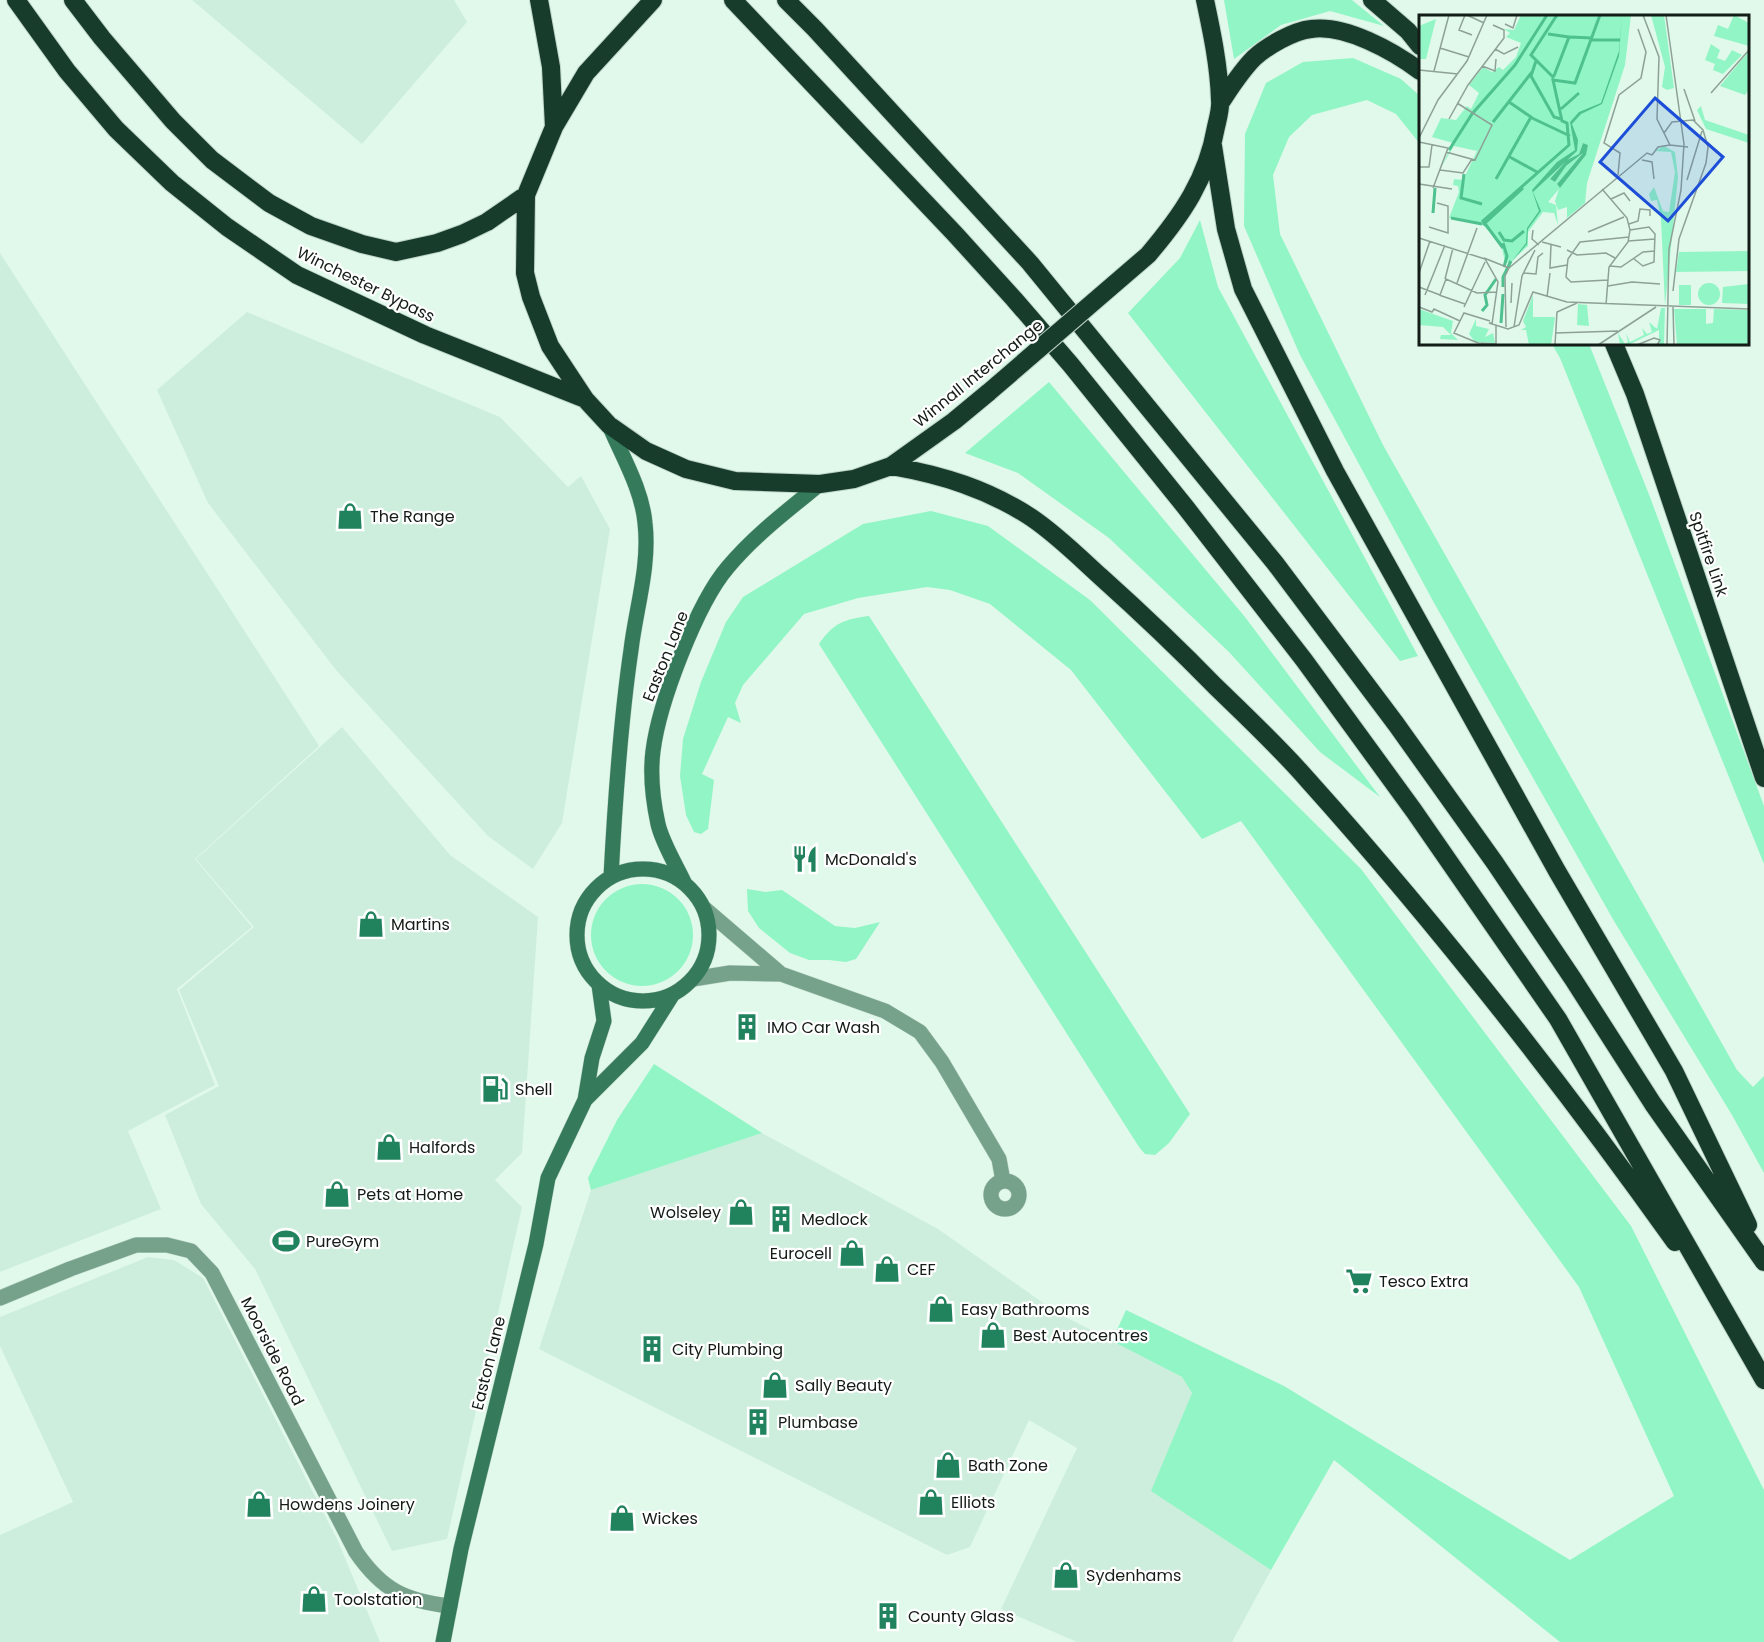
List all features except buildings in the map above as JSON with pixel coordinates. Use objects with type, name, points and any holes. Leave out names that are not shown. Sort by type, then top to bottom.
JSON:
[{"type":"highway","name":"Winchester Bypass","points":[[16,0],[67,71],[116,129],[172,183],[227,227],[308,280],[425,336],[585,399]]},
{"type":"highway","name":"Winchester Bypass","points":[[73,0],[173,122],[212,160],[269,202],[311,226],[362,244],[396,252],[437,243],[462,234],[487,222],[526,195]]},
{"type":"highway","points":[[539,0],[551,67],[554,127]]},
{"type":"highway","name":"Winnall Interchange","points":[[653,0],[586,74],[554,127],[526,195],[525,273],[531,297],[550,346],[585,399],[609,425],[646,451],[686,469],[735,481],[820,484],[854,480],[891,466],[954,421],[1148,255],[1175,223],[1197,188],[1213,146],[1221,102],[1213,38],[1205,0]]},
{"type":"highway","points":[[733,0],[955,234],[1050,340],[1187,509],[1304,660],[1414,811],[1558,1019],[1764,1380]]},
{"type":"highway","points":[[786,0],[1030,264],[1275,563],[1396,724],[1495,863],[1653,1104],[1764,1262]]},
{"type":"highway","points":[[1372,0],[1408,31],[1419,45]]},
{"type":"highway","points":[[1221,102],[1255,57],[1277,41],[1310,29],[1332,29],[1366,40],[1419,70]]},
{"type":"highway","points":[[1213,146],[1226,229],[1243,289],[1335,471],[1557,871],[1674,1071],[1764,1257]]},
{"type":"highway","name":"Spitfire Link","points":[[1614,345],[1639,405],[1764,778]]},
{"type":"highway","points":[[891,466],[933,474],[970,485],[1033,519],[1058,538],[1190,660],[1305,777],[1464,963],[1612,1154],[1739,1334]]},
{"type":"street","name":"Easton Lane","points":[[609,425],[639,495],[645,524],[641,598],[631,648],[623,717],[611,877]]},
{"type":"street","name":"Easton Lane","points":[[684,882],[658,826],[652,784],[653,752],[660,718],[675,670],[709,597],[726,569],[754,539],[820,484]]},
{"type":"street","points":[[704,908],[710,938],[707,952],[693,979],[673,994],[648,1001],[635,1001],[616,996],[599,985],[588,974],[581,960],[576,937],[579,915],[590,894],[611,877],[629,870],[648,869],[667,873],[684,882],[704,908],[781,974]]},
{"type":"street","points":[[693,979],[730,973],[781,974],[885,1011],[920,1032],[949,1072],[999,1159],[1003,1181]]},
{"type":"street","name":"Easton Lane","points":[[443,1642],[490,1429],[536,1244],[548,1178],[585,1100],[592,1058],[604,1021],[599,985]]},
{"type":"street","name":"Easton Lane","points":[[585,1100],[642,1043],[673,994]]},
{"type":"street","name":"Moorside Road","points":[[0,1298],[113,1252],[136,1245],[167,1245],[191,1251],[212,1273],[356,1552],[369,1571],[388,1587],[412,1600],[450,1606]]},
{"type":"shaded area","points":[[192,0],[454,0],[467,22],[362,144]]},
{"type":"shaded area","points":[[0,253],[319,746],[195,859],[252,927],[177,989],[215,1085],[128,1131],[161,1209],[0,1272]]},
{"type":"shaded area","points":[[247,312],[500,417],[568,487],[581,476],[610,529],[562,823],[533,869],[488,836],[336,670],[208,503],[157,390]]},
{"type":"shaded area","points":[[342,727],[450,855],[538,917],[522,1153],[495,1180],[522,1207],[447,1539],[392,1551],[255,1269],[201,1204],[165,1115],[219,1086],[179,990],[254,927],[196,859]]},
{"type":"shaded area","points":[[762,1133],[938,1229],[1056,1312],[1182,1377],[1192,1393],[1152,1491],[1271,1570],[1232,1642],[1077,1642],[1001,1609],[1077,1448],[1029,1420],[970,1547],[947,1555],[539,1349],[591,1190]]},
{"type":"shaded area","points":[[148,1257],[174,1260],[203,1278],[337,1539],[380,1642],[0,1642],[0,1535],[73,1502],[0,1346],[0,1317]]},
{"type":"green space","points":[[1224,0],[1352,0],[1384,26],[1330,11],[1281,25],[1234,59]]},
{"type":"green space","points":[[1353,58],[1401,79],[1419,95],[1419,143],[1396,114],[1367,100],[1312,115],[1289,137],[1273,175],[1280,234],[1383,445],[1737,1070],[1753,1087],[1764,1076],[1764,1173],[1732,1115],[1614,921],[1433,601],[1300,355],[1244,226],[1245,134],[1266,83],[1303,62]]},
{"type":"green space","points":[[1200,220],[1218,287],[1418,656],[1400,661],[1128,313],[1180,258]]},
{"type":"green space","points":[[1553,345],[1589,345],[1650,497],[1764,806],[1764,864],[1560,358]]},
{"type":"green space","points":[[1049,382],[1245,617],[1380,797],[1320,752],[1229,652],[1109,538],[1018,473],[965,453]]},
{"type":"green space","points":[[931,511],[988,526],[1090,600],[1361,869],[1631,1226],[1764,1490],[1764,1642],[1560,1642],[1334,1460],[1271,1570],[1151,1491],[1192,1393],[1182,1377],[1112,1341],[1126,1310],[1284,1386],[1570,1560],[1674,1496],[1579,1287],[1241,821],[1202,839],[1071,670],[990,604],[950,590],[927,587],[858,598],[804,614],[743,685],[735,703],[741,723],[728,717],[702,774],[714,780],[708,829],[701,834],[694,832],[686,815],[680,776],[683,739],[701,682],[726,622],[743,597],[863,524]]},
{"type":"green space","points":[[869,616],[1190,1114],[1169,1143],[1155,1155],[1145,1154],[1139,1147],[819,644],[829,631],[840,623]]},
{"type":"green space","points":[[642,884],[662,888],[678,899],[689,915],[693,935],[689,955],[678,971],[662,982],[642,986],[622,982],[606,971],[595,955],[591,935],[595,915],[606,899],[622,888]]},
{"type":"green space","points":[[747,889],[765,892],[782,890],[835,926],[855,928],[880,922],[856,959],[846,962],[809,960],[790,953],[759,928],[748,911]]},
{"type":"green space","points":[[654,1064],[762,1133],[591,1190],[588,1178],[617,1120]]},
{"type":"place","name":"The Range","points":[[350,516]]},
{"type":"place","name":"McDonald's","points":[[805,859]]},
{"type":"place","name":"Martins","points":[[371,924]]},
{"type":"place","name":"IMO Car Wash","points":[[747,1027]]},
{"type":"place","name":"Shell","points":[[495,1089]]},
{"type":"place","name":"Halfords","points":[[389,1147]]},
{"type":"place","name":"Pets at Home","points":[[337,1194]]},
{"type":"place","name":"Wolseley","points":[[741,1212]]},
{"type":"place","name":"Medlock","points":[[781,1219]]},
{"type":"place","name":"PureGym","points":[[286,1241]]},
{"type":"place","name":"Eurocell","points":[[852,1253]]},
{"type":"place","name":"CEF","points":[[887,1269]]},
{"type":"place","name":"Tesco Extra","points":[[1359,1281]]},
{"type":"place","name":"Easy Bathrooms","points":[[941,1309]]},
{"type":"place","name":"Best Autocentres","points":[[993,1335]]},
{"type":"place","name":"City Plumbing","points":[[652,1349]]},
{"type":"place","name":"Sally Beauty","points":[[775,1385]]},
{"type":"place","name":"Plumbase","points":[[758,1422]]},
{"type":"place","name":"Bath Zone","points":[[948,1465]]},
{"type":"place","name":"Elliots","points":[[931,1502]]},
{"type":"place","name":"Howdens Joinery","points":[[259,1504]]},
{"type":"place","name":"Wickes","points":[[622,1518]]},
{"type":"place","name":"Sydenhams","points":[[1066,1575]]},
{"type":"place","name":"Toolstation","points":[[314,1599]]},
{"type":"place","name":"County Glass","points":[[888,1616]]}]
